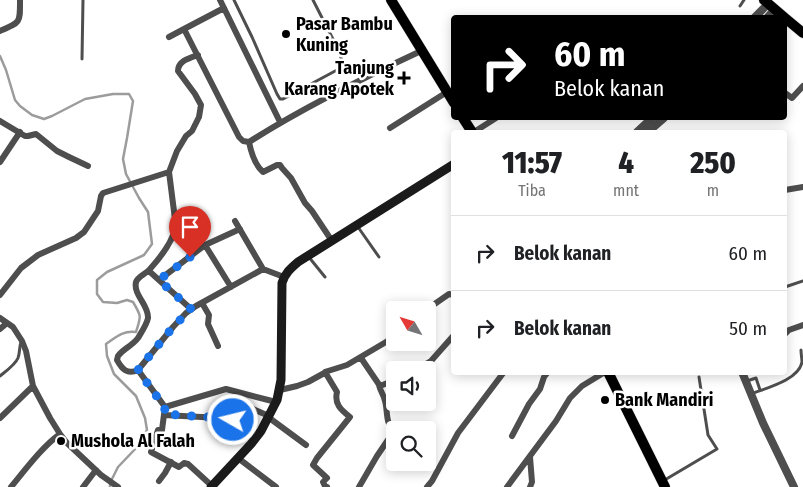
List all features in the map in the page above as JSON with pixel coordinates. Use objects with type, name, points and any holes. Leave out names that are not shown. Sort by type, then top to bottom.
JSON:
[{"type":"main road","points":[[392,0],[451,98]]},
{"type":"main road","points":[[769,4],[782,15]]},
{"type":"main road","points":[[787,19],[802,29]]},
{"type":"main road","points":[[211,487],[261,431],[276,402],[281,380],[281,294],[284,277],[292,267],[308,256],[451,166]]},
{"type":"main road","points":[[608,375],[664,484]]},
{"type":"street","points":[[0,31],[18,22],[20,17],[20,0]]},
{"type":"street","points":[[220,0],[280,122]]},
{"type":"street","points":[[757,15],[769,4]]},
{"type":"street","points":[[169,37],[224,8]]},
{"type":"street","points":[[184,29],[239,137],[249,142],[280,122],[421,51]]},
{"type":"street","points":[[198,54],[181,62],[178,67],[178,71],[201,105],[199,117],[177,151],[169,172],[176,227],[170,241],[148,271],[138,278],[136,283],[136,290],[147,310],[148,319],[137,339],[120,353],[117,360],[121,368],[125,371],[133,372],[138,370],[173,327],[191,309],[263,269]]},
{"type":"street","points":[[787,94],[792,98],[803,86]]},
{"type":"street","points":[[390,128],[447,92]]},
{"type":"street","points":[[476,130],[493,120]]},
{"type":"street","points":[[639,130],[650,120]]},
{"type":"street","points":[[650,130],[662,120]]},
{"type":"street","points":[[0,121],[28,136],[36,134],[63,154],[88,166]]},
{"type":"street","points":[[0,162],[20,132]]},
{"type":"street","points":[[249,142],[250,148],[263,172],[277,165],[280,165],[286,171],[305,203],[332,241]]},
{"type":"street","points":[[0,295],[20,268],[38,255],[76,238],[84,232],[98,211],[103,194],[169,172]]},
{"type":"street","points":[[787,190],[803,187]]},
{"type":"street","points":[[235,221],[263,269],[284,277]]},
{"type":"street","points":[[159,280],[205,245],[240,229]]},
{"type":"street","points":[[205,245],[232,286]]},
{"type":"street","points":[[148,271],[191,309]]},
{"type":"street","points":[[436,303],[451,294]]},
{"type":"street","points":[[202,303],[209,315],[208,324],[218,346]]},
{"type":"street","points":[[0,318],[13,327],[22,341],[26,351],[33,386],[60,434],[98,473],[117,486]]},
{"type":"street","points":[[0,330],[7,323]]},
{"type":"street","points":[[787,332],[803,325]]},
{"type":"street","points":[[431,361],[451,338]]},
{"type":"street","points":[[280,390],[308,382],[325,372],[347,365],[386,342]]},
{"type":"street","points":[[359,487],[394,431],[388,422],[384,398],[379,386],[361,358]]},
{"type":"street","points":[[138,370],[165,411],[162,430],[158,430],[151,452],[179,467],[184,463],[188,464],[211,487]]},
{"type":"street","points":[[325,372],[337,392],[335,399],[337,403],[343,412],[350,417],[313,465],[327,478],[323,482],[327,487]]},
{"type":"street","points":[[427,487],[458,432],[502,375]]},
{"type":"street","points":[[512,436],[540,390],[546,375]]},
{"type":"street","points":[[507,487],[575,392],[601,375]]},
{"type":"street","points":[[743,375],[763,423],[794,487]]},
{"type":"street","points":[[379,386],[386,384]]},
{"type":"street","points":[[0,418],[33,386]]},
{"type":"street","points":[[165,411],[226,389],[276,402]]},
{"type":"street","points":[[165,411],[233,420],[236,406],[245,408],[246,406],[269,417],[306,446]]},
{"type":"street","points":[[11,487],[43,450],[60,434]]},
{"type":"street","points":[[530,457],[532,482],[530,487]]},
{"type":"street","points":[[238,458],[276,487]]},
{"type":"street","points":[[159,481],[171,462]]},
{"type":"street","points":[[83,487],[98,473]]},
{"type":"lane","points":[[82,59],[83,0]]},
{"type":"lane","points":[[234,0],[277,94],[283,99],[337,70],[342,61],[339,51],[313,0]]},
{"type":"lane","points":[[740,6],[744,0]]},
{"type":"lane","points":[[356,225],[379,257]]},
{"type":"lane","points":[[308,256],[325,277]]},
{"type":"lane","points":[[787,286],[803,281]]},
{"type":"lane","points":[[0,376],[17,361],[22,341]]},
{"type":"lane","points":[[751,394],[790,378],[802,362],[801,350]]},
{"type":"lane","points":[[664,484],[717,449],[708,435],[699,377]]},
{"type":"lane","points":[[746,381],[756,378],[760,390]]},
{"type":"waterway","points":[[0,56],[15,100],[32,115],[44,119],[85,99],[113,94],[129,94],[133,101],[123,159],[126,174],[148,212],[152,244],[144,255],[107,272],[97,280],[97,294],[103,302],[117,303],[127,300],[133,302],[139,314],[140,319],[136,332],[124,333],[106,344],[107,356],[114,374],[136,396],[145,418],[147,430],[138,446],[118,467],[110,487]]},
{"type":"place","name":"Pasar Bambu Kuning","points":[[286,34]]},
{"type":"place","name":"Tanjung Karang Apotek","points":[[404,78]]},
{"type":"place","name":"Bank Mandiri","points":[[605,400]]},
{"type":"place","name":"Mushola Al Falah","points":[[61,441]]},
{"type":"route","points":[[190,257],[159,280],[191,309],[173,327],[138,370],[165,408],[164,414],[233,420]]}]
